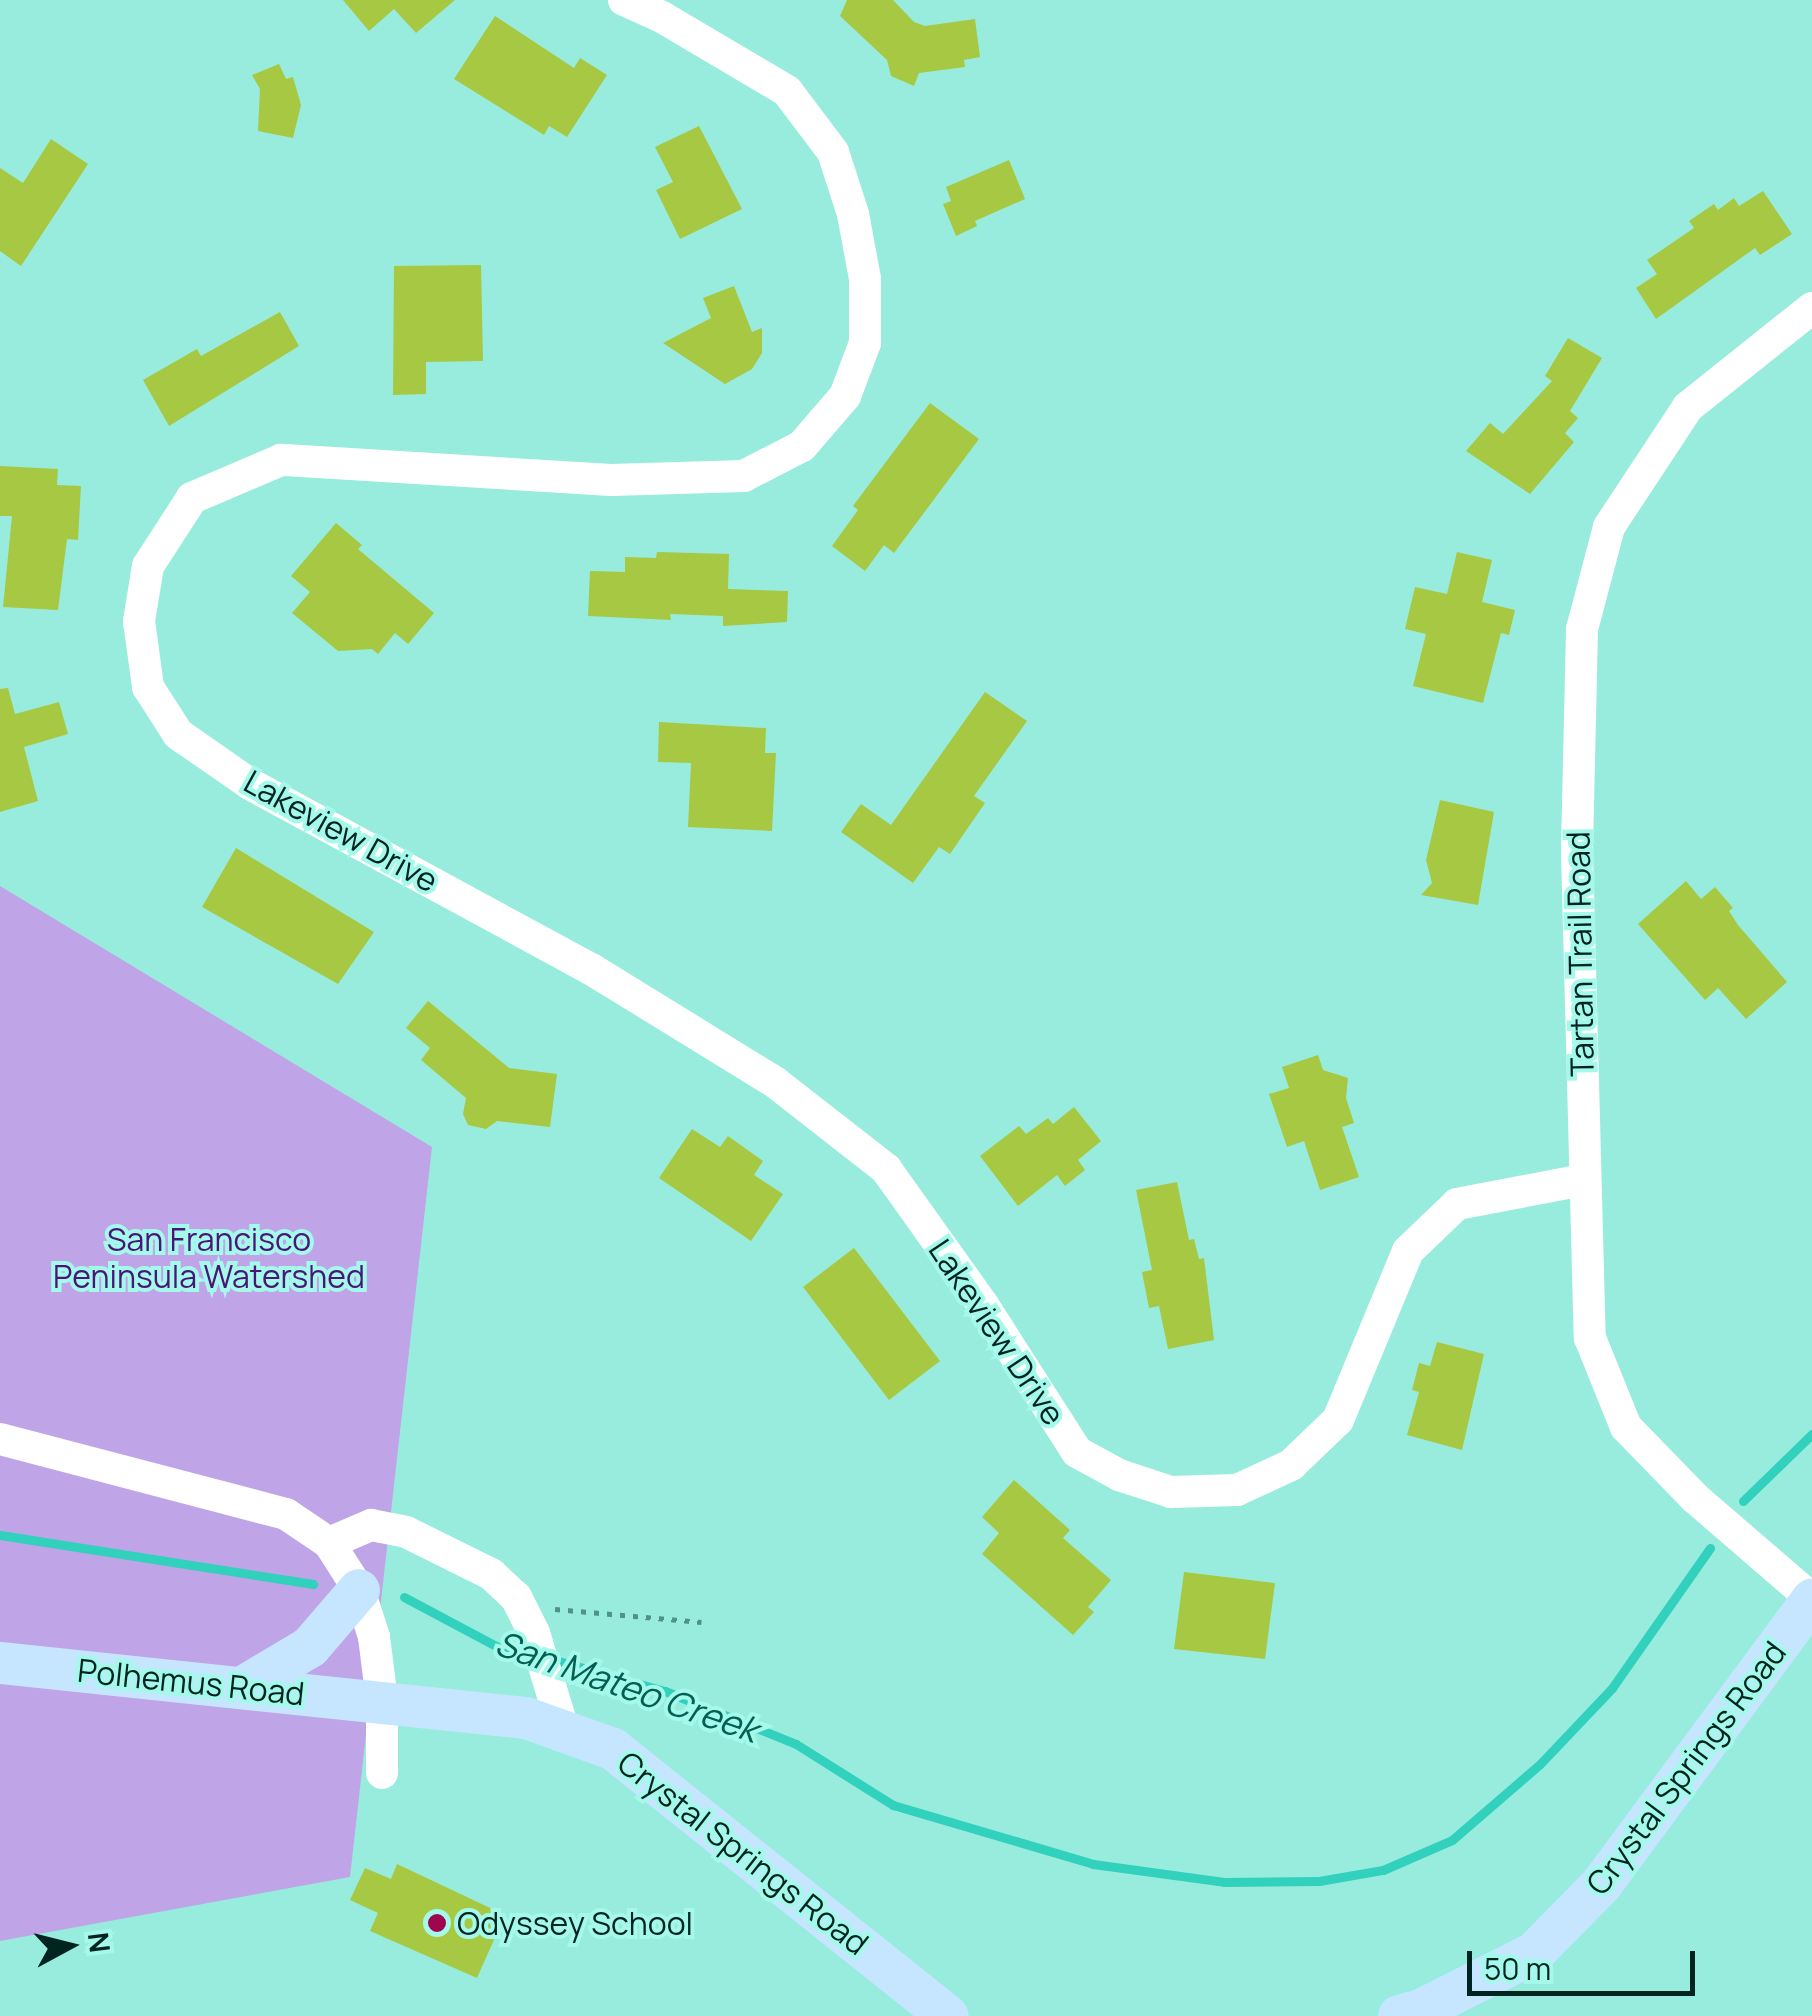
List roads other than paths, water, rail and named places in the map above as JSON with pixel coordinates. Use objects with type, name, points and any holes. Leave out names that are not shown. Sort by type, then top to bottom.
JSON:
[{"type":"main road","points":[[243,1687],[310,1647],[346,1611],[359,1590]]},
{"type":"main road","name":"Crystal Springs Road","points":[[1399,2016],[1421,2010],[1534,1953],[1601,1885],[1812,1599]]},
{"type":"main road","name":"Polhemus Road","points":[[0,1664],[382,1700]]},
{"type":"main road","name":"Crystal Springs Road","points":[[382,1700],[526,1718],[558,1711],[613,1748],[947,2016]]},
{"type":"street","name":"Lakeview Drive","points":[[624,0],[662,16],[787,91],[833,152],[853,214],[865,279],[865,343],[846,396],[802,446],[744,476],[611,480],[281,460],[192,498],[148,566],[138,621],[148,687],[178,734],[250,784],[591,969],[776,1083],[886,1169],[983,1305],[1077,1452],[1118,1475],[1171,1492],[1236,1490],[1291,1464],[1338,1420],[1408,1252],[1457,1204],[1583,1180]]},
{"type":"street","name":"Tartan Trail Road","points":[[1812,308],[1688,407],[1609,528],[1582,629],[1578,852],[1583,1180],[1590,1338],[1626,1427],[1695,1498],[1812,1599]]},
{"type":"street","points":[[0,1439],[286,1514],[329,1542],[359,1590],[374,1637],[382,1700],[382,1773]]},
{"type":"street","points":[[329,1542],[371,1525],[406,1532],[491,1574],[528,1620],[558,1711]]},
{"type":"waterway","name":"San Mateo Creek","points":[[1743,1501],[1812,1434]]},
{"type":"waterway","name":"San Mateo Creek","points":[[0,1535],[313,1584]]},
{"type":"waterway","name":"San Mateo Creek","points":[[548,1658],[665,1691],[796,1744],[893,1805],[1093,1864],[1224,1882],[1319,1881],[1383,1870],[1452,1840],[1540,1764],[1612,1688],[1710,1548]]},
{"type":"waterway","name":"San Mateo Creek","points":[[404,1597],[500,1648],[533,1654]]},
{"type":"place","name":"Odyssey School","points":[[437,1923]]},
{"type":"park label","name":"San Francisco Peninsula Watershed","points":[[209,1258]]}]
